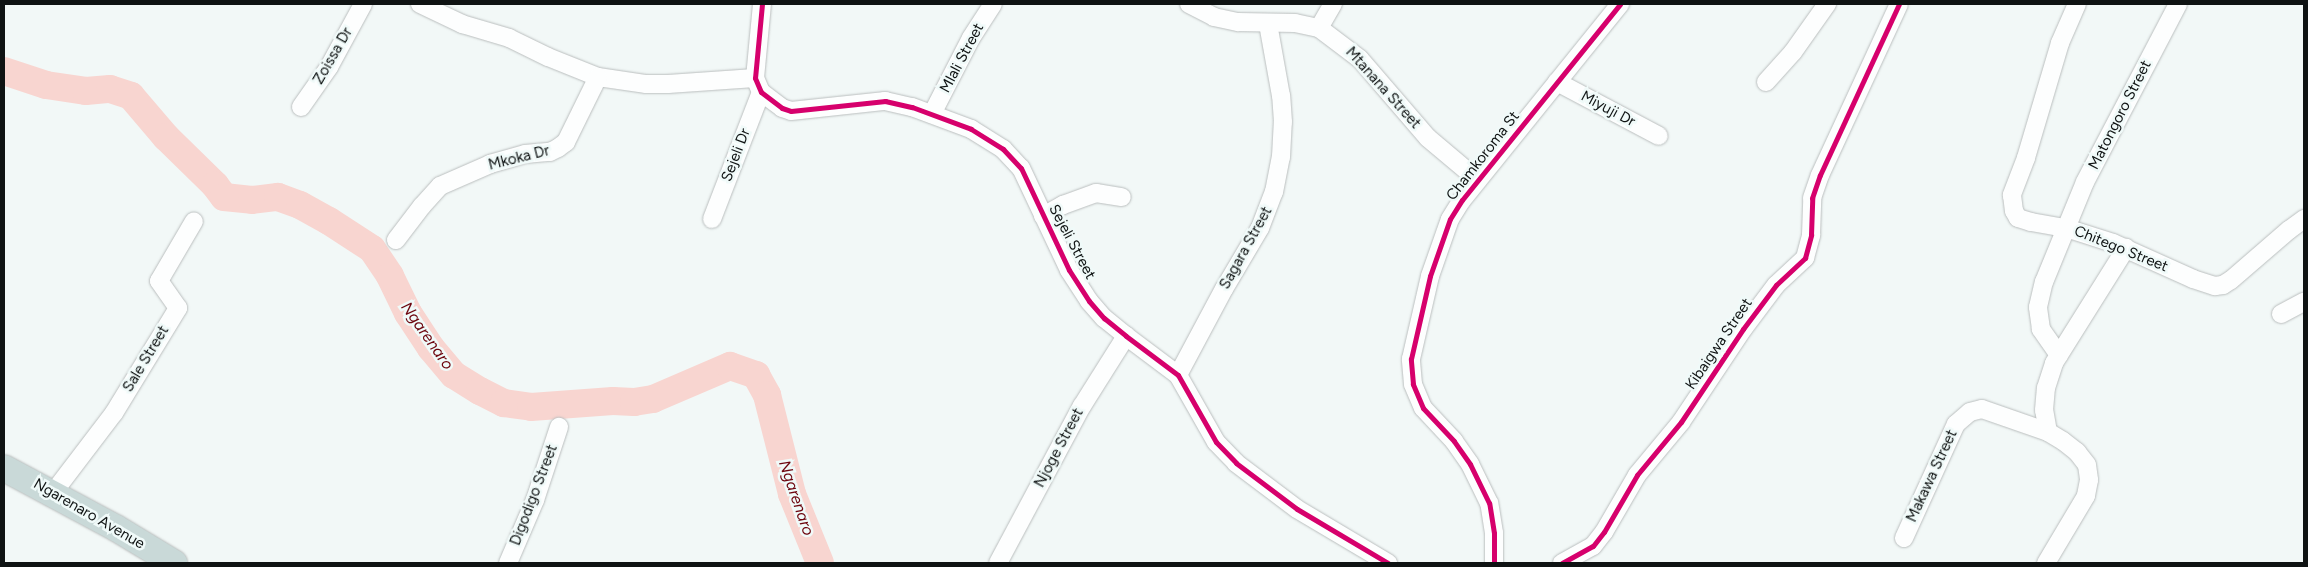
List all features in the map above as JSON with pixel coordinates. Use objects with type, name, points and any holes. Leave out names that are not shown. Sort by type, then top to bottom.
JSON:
[{"type":"highway","name":"Ngarenaro Avenue","points":[[4,468],[53,493],[174,563]]},
{"type":"street","name":"Zoissa Dr","points":[[301,107],[329,67],[363,4]]},
{"type":"street","points":[[420,4],[462,24],[509,38],[548,57],[598,77],[661,84],[758,85],[762,4]]},
{"type":"street","name":"Mlali Street","points":[[932,114],[971,38],[993,4]]},
{"type":"street","name":"Mtanana Street","points":[[1189,4],[1214,17],[1238,22],[1295,23],[1319,28],[1360,59],[1428,138],[1449,158],[1478,180]]},
{"type":"street","points":[[1319,28],[1333,4]]},
{"type":"street","name":"Chamkoroma St","points":[[1494,563],[1494,533],[1489,503],[1470,464],[1460,449],[1423,408],[1413,384],[1412,364],[1430,276],[1443,236],[1462,200],[1620,4]]},
{"type":"street","points":[[1766,82],[1793,52],[1827,4]]},
{"type":"street","name":"Kibaigwa Street","points":[[1562,563],[1593,546],[1604,532],[1637,475],[1681,422],[1743,329],[1776,285],[1805,258],[1811,235],[1812,198],[1820,175],[1899,4]]},
{"type":"street","name":"Chitego Street","points":[[2077,4],[2060,43],[2012,201],[2018,218],[2066,228],[2126,248],[2210,286],[2218,286],[2231,280],[2304,219]]},
{"type":"street","name":"Matongoro Street","points":[[2059,355],[2041,329],[2038,307],[2044,282],[2085,182],[2178,4]]},
{"type":"street","name":"Sagara Street","points":[[1178,375],[1224,289],[1260,228],[1274,192],[1281,157],[1283,122],[1281,96],[1268,24]]},
{"type":"street","name":"Mkoka Dr","points":[[396,240],[440,186],[490,164],[525,154],[550,152],[558,148],[568,137],[598,77]]},
{"type":"street","name":"Miyuji Dr","points":[[1557,82],[1659,136]]},
{"type":"street","name":"Sejeli Street","points":[[758,85],[782,108],[791,111],[885,101],[932,114],[971,129],[1011,157],[1024,173],[1070,270],[1089,301],[1104,318],[1178,375],[1216,442],[1236,463],[1297,509],[1388,563]]},
{"type":"street","name":"Sejeli Dr","points":[[712,219],[758,85]]},
{"type":"street","points":[[1043,216],[1096,193],[1122,197]]},
{"type":"street","name":"Sale Street","points":[[53,493],[114,413],[178,308],[159,281],[194,221]]},
{"type":"street","points":[[2048,432],[2044,410],[2046,388],[2059,355],[2126,248]]},
{"type":"street","points":[[2280,314],[2304,302]]},
{"type":"street","name":"Njoge Street","points":[[998,563],[1082,406],[1126,336]]},
{"type":"street","name":"Makawa Street","points":[[1904,538],[1956,424],[1970,412],[1982,409],[2048,432],[2063,440],[2077,452],[2087,465],[2089,480],[2086,496],[2046,563]]},
{"type":"street","name":"Digodigo Street","points":[[508,563],[535,500],[559,427]]},
{"type":"waterway","name":"Ngarenaro","points":[[4,71],[46,85],[86,91],[110,89],[131,96],[166,137],[215,185],[224,197],[252,200],[278,197],[300,205],[329,221],[372,249],[390,276],[408,313],[431,348],[454,375],[504,403],[531,407],[613,401],[634,402],[653,399],[730,366],[756,375],[767,395],[792,494],[820,563]]},
{"type":"cycle path","points":[[762,4],[755,78],[761,92],[782,108],[791,111],[885,101],[912,107],[971,129],[1003,149],[1021,168],[1069,270],[1089,301],[1104,318],[1178,375],[1216,442],[1236,463],[1297,509],[1388,563]]},
{"type":"cycle path","points":[[1494,563],[1494,533],[1489,503],[1470,464],[1454,441],[1423,408],[1413,384],[1411,359],[1430,276],[1450,219],[1462,200],[1620,4]]},
{"type":"cycle path","points":[[1562,563],[1593,546],[1604,532],[1637,475],[1681,422],[1743,329],[1776,285],[1805,258],[1811,235],[1812,198],[1820,175],[1899,4]]}]
